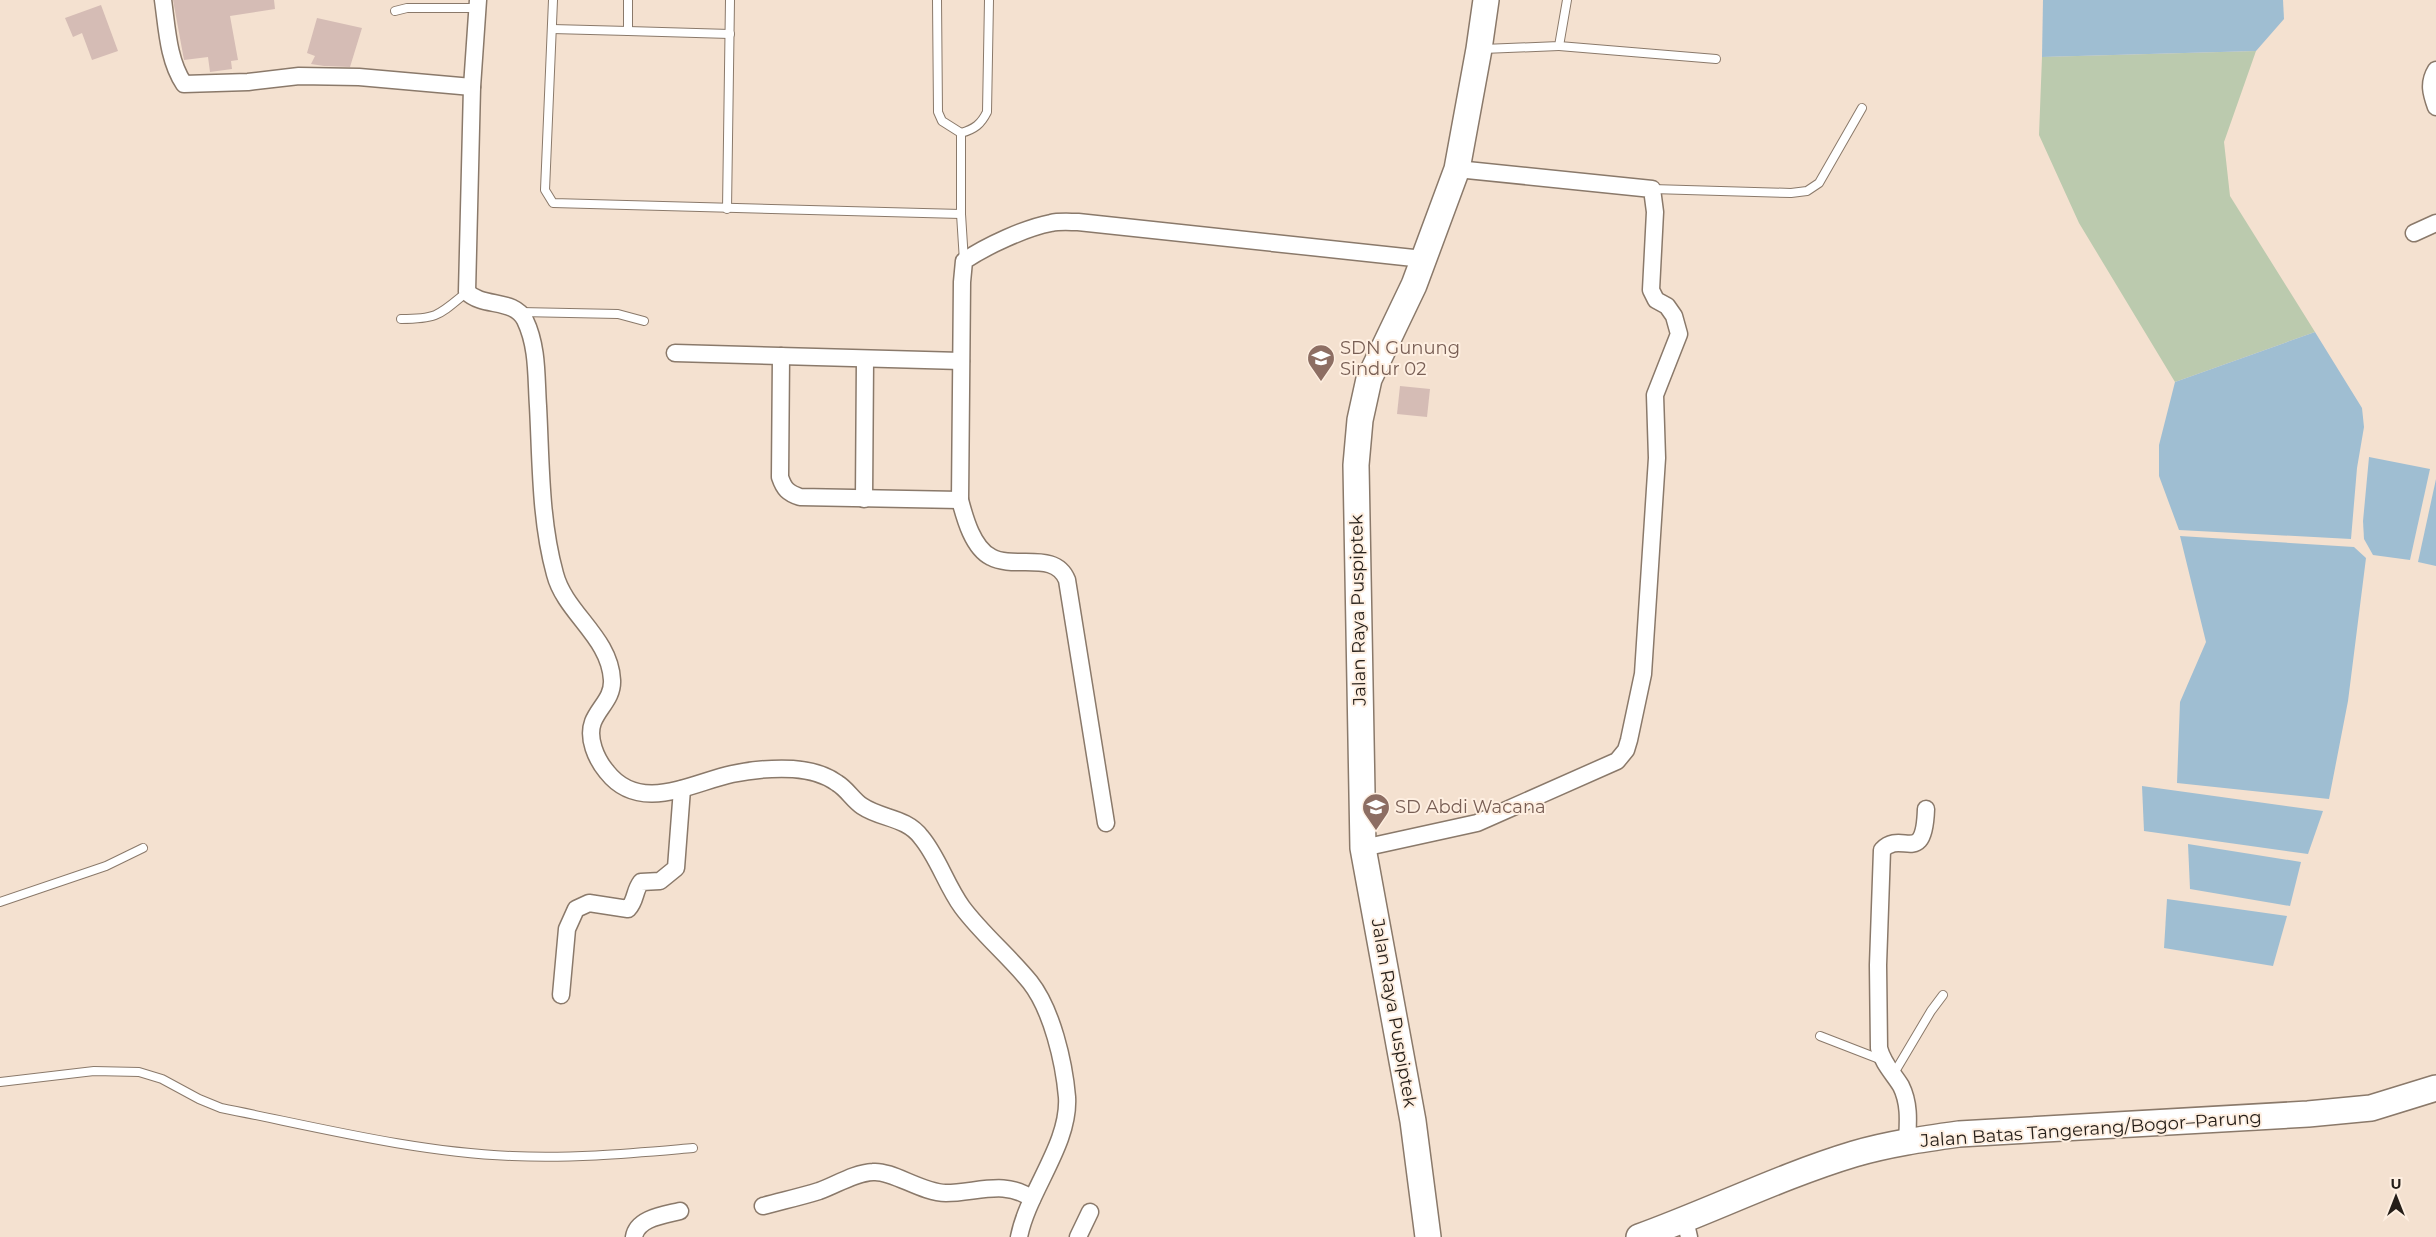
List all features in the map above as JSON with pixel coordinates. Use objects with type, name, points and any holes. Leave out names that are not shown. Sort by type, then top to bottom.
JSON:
[{"type":"main road","name":"Jalan Raya Puspiptek","points":[[1428,1237],[1413,1121],[1363,848],[1356,465],[1360,420],[1369,379],[1414,284],[1457,169],[1479,50],[1486,0]]},
{"type":"main road","name":"Jalan Batas Tangerang/Bogor–Parung","points":[[1639,1237],[1687,1229],[1820,1166],[1854,1154],[1907,1142],[1959,1134],[2308,1114],[2371,1108],[2436,1088]]},
{"type":"street","points":[[163,0],[170,51],[184,84],[248,82],[299,76],[359,77],[472,87]]},
{"type":"street","points":[[478,4],[472,87],[467,292],[474,298],[510,306],[520,312],[534,344],[545,523],[553,570],[558,587],[603,651],[612,678],[611,691],[607,702],[593,722],[591,735],[595,752],[607,772],[622,786],[635,793],[650,795],[682,789],[731,774],[767,769],[794,769],[810,772],[837,783],[861,805],[904,822],[922,837],[961,905],[1031,983],[1051,1023],[1067,1101],[1063,1125],[1032,1199],[1019,1237]]},
{"type":"street","points":[[2436,70],[2431,80],[2430,92],[2436,108]]},
{"type":"street","points":[[1363,848],[1477,823],[1617,761],[1626,750],[1643,674],[1656,458],[1655,395],[1679,334],[1674,316],[1667,306],[1656,300],[1651,290],[1655,212],[1652,189],[1457,169]]},
{"type":"street","points":[[1106,823],[1067,580],[1063,571],[1057,566],[1048,564],[1005,561],[990,557],[980,547],[972,533],[960,500],[964,261],[977,252],[1025,230],[1053,222],[1078,222],[1423,258]]},
{"type":"street","points":[[2414,233],[2436,224]]},
{"type":"street","points":[[674,354],[961,361]]},
{"type":"street","points":[[780,356],[780,477],[783,488],[800,497],[960,500]]},
{"type":"street","points":[[864,499],[865,359]]},
{"type":"street","points":[[561,995],[567,929],[576,908],[589,903],[628,909],[634,903],[636,888],[641,882],[660,881],[676,868],[682,789]]},
{"type":"street","points":[[1907,1142],[1908,1108],[1906,1096],[1882,1060],[1880,1048],[1878,965],[1882,850],[1889,845],[1911,845],[1920,840],[1924,831],[1926,809]]},
{"type":"street","points":[[763,1206],[819,1191],[874,1172],[884,1173],[931,1191],[947,1193],[1004,1188],[1015,1190],[1032,1199]]},
{"type":"street","points":[[634,1237],[640,1225],[649,1219],[680,1211]]},
{"type":"street","points":[[1078,1237],[1090,1212]]},
{"type":"lane","points":[[553,0],[545,190],[553,203],[961,214]]},
{"type":"lane","points":[[628,0],[628,31]]},
{"type":"lane","points":[[727,209],[730,0]]},
{"type":"lane","points":[[937,0],[938,112],[942,121],[961,134]]},
{"type":"lane","points":[[961,134],[982,123],[987,112],[989,0]]},
{"type":"lane","points":[[1559,46],[1567,0]]},
{"type":"lane","points":[[395,11],[407,8],[478,4]]},
{"type":"lane","points":[[552,29],[730,34]]},
{"type":"lane","points":[[1479,50],[1559,46],[1716,59]]},
{"type":"lane","points":[[1652,189],[1791,193],[1807,191],[1819,183],[1862,108]]},
{"type":"lane","points":[[961,134],[961,214],[964,261]]},
{"type":"lane","points":[[401,319],[424,319],[436,316],[445,312],[467,292]]},
{"type":"lane","points":[[520,312],[618,314],[644,321]]},
{"type":"lane","points":[[0,902],[106,866],[143,848]]},
{"type":"lane","points":[[1893,1075],[1930,1011],[1943,995]]},
{"type":"lane","points":[[1820,1036],[1882,1060]]},
{"type":"lane","points":[[0,1082],[94,1071],[139,1072],[162,1079],[199,1099],[221,1108],[419,1147],[463,1153],[522,1156],[624,1154],[693,1148]]},
{"type":"green space","points":[[2256,51],[2224,142],[2230,196],[2315,332],[2175,382],[2079,223],[2039,135],[2042,57]]},
{"type":"water","points":[[2043,0],[2283,0],[2284,19],[2256,51],[2042,57]]},
{"type":"water","points":[[2315,332],[2362,408],[2364,427],[2357,468],[2351,539],[2179,530],[2159,476],[2159,445],[2175,382]]},
{"type":"water","points":[[2369,457],[2430,469],[2410,560],[2373,555],[2364,539],[2363,521]]},
{"type":"water","points":[[2436,479],[2436,566],[2418,562]]},
{"type":"water","points":[[2180,536],[2354,547],[2366,558],[2348,701],[2329,799],[2177,783],[2180,702],[2206,642]]},
{"type":"water","points":[[2142,786],[2323,811],[2308,854],[2144,831]]},
{"type":"water","points":[[2188,844],[2301,862],[2290,906],[2190,889]]},
{"type":"water","points":[[2167,899],[2287,916],[2273,966],[2164,948]]},
{"type":"building","points":[[173,0],[274,0],[275,9],[230,16],[238,60],[231,61],[232,69],[210,72],[208,57],[184,60]]},
{"type":"building","points":[[101,5],[118,51],[92,60],[82,33],[73,37],[65,18]]},
{"type":"building","points":[[317,18],[362,28],[350,67],[311,64],[315,56],[307,53]]},
{"type":"building","points":[[1400,386],[1430,389],[1427,417],[1397,414]]},
{"type":"place","name":"SDN Gunung Sindur 02","points":[[1321,382]]},
{"type":"place","name":"SD Abdi Wacana","points":[[1376,831]]}]
